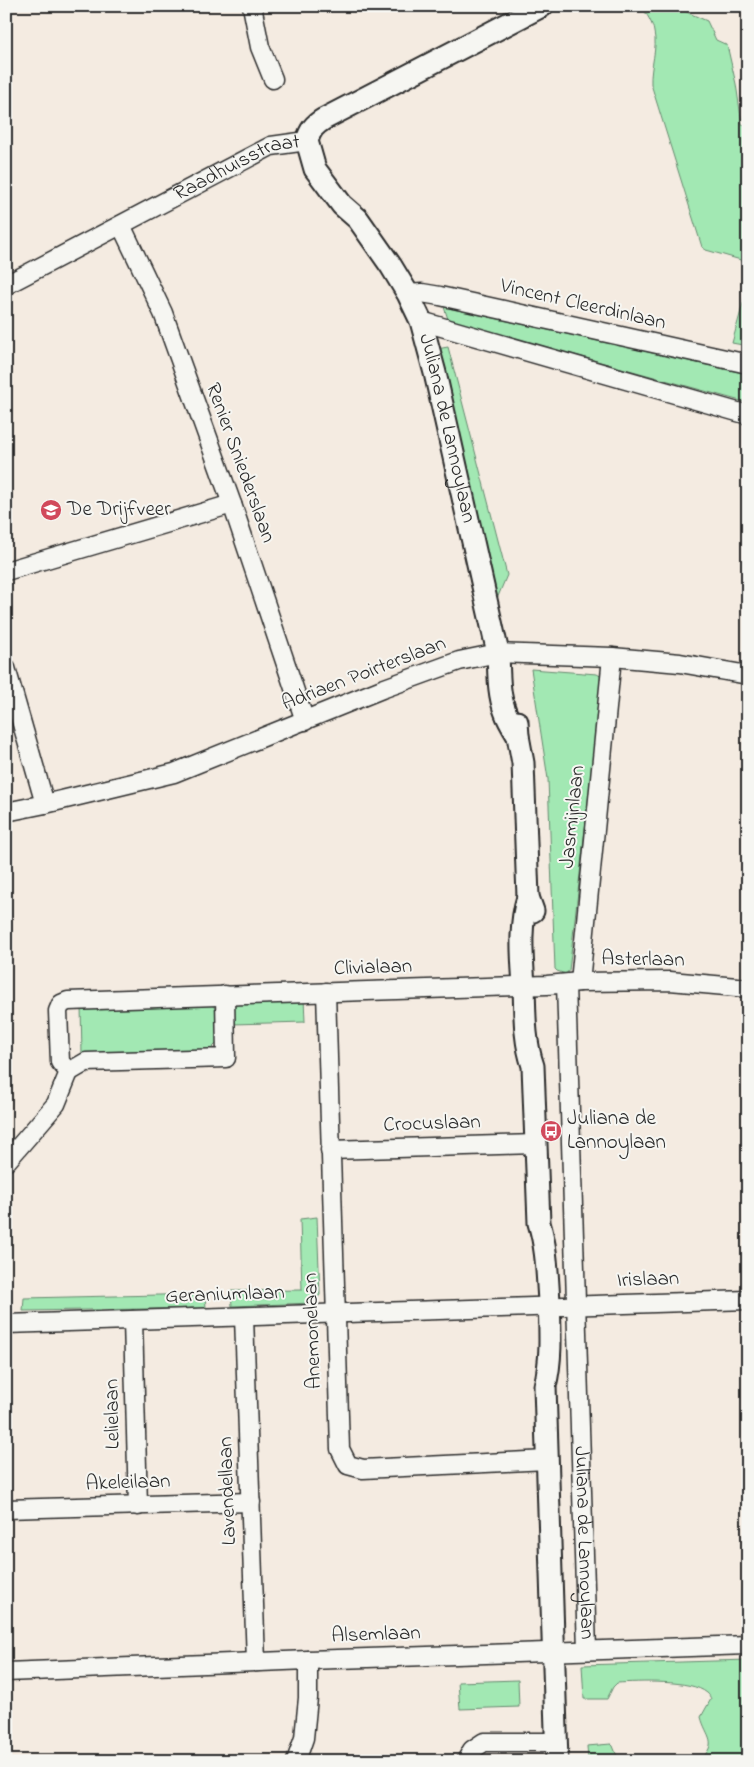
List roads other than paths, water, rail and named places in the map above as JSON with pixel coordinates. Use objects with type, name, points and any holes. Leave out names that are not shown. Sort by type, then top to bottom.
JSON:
[{"type":"street","points":[[252,6],[260,47],[273,79]]},
{"type":"street","name":"Raadhuisstraat","points":[[6,285],[271,146],[307,141],[310,131],[315,124],[542,6]]},
{"type":"street","name":"Juliana de Lannoylaan","points":[[307,141],[326,162],[351,198],[358,218],[391,266],[408,294],[421,321],[435,373],[498,653],[500,689],[504,711],[518,736],[523,763],[528,897],[523,914],[522,937],[531,985],[526,1036],[528,1054],[533,1066],[539,1224],[544,1238],[546,1254],[542,1306],[550,1345],[548,1373],[544,1386],[557,1751]]},
{"type":"street","name":"Renier Sniederslaan","points":[[121,225],[163,313],[232,504],[305,721]]},
{"type":"street","name":"Vincent Cleerdinlaan","points":[[408,294],[422,293],[440,296],[748,364]]},
{"type":"street","points":[[421,321],[748,414]]},
{"type":"street","points":[[6,571],[232,504]]},
{"type":"street","name":"Adriaen Poirterslaan","points":[[6,812],[174,773],[459,660],[498,653],[612,657],[680,663],[748,675]]},
{"type":"street","name":"Jasmijnlaan","points":[[573,983],[612,657]]},
{"type":"street","points":[[7,670],[45,804]]},
{"type":"street","name":"Asterlaan","points":[[531,985],[670,981],[748,988]]},
{"type":"street","name":"Juliana de Lannoylaan","points":[[573,983],[576,1305],[587,1650]]},
{"type":"street","name":"Clivialaan","points":[[69,1072],[60,1062],[58,1011],[61,1004],[68,1001],[531,985]]},
{"type":"street","name":"Anemonelaan","points":[[326,992],[340,1449],[348,1466],[362,1469],[547,1460]]},
{"type":"street","points":[[6,1162],[56,1104],[69,1072],[86,1062],[226,1058],[225,995]]},
{"type":"street","name":"Crocuslaan","points":[[330,1150],[536,1144]]},
{"type":"street","name":"Irislaan","points":[[542,1306],[748,1300]]},
{"type":"street","name":"Geraniumlaan","points":[[6,1324],[542,1306]]},
{"type":"street","name":"Lavendellaan","points":[[244,1317],[256,1662]]},
{"type":"street","name":"Lelielaan","points":[[133,1320],[138,1506]]},
{"type":"street","name":"Akeleilaan","points":[[6,1509],[251,1502]]},
{"type":"street","name":"Alsemlaan","points":[[6,1672],[748,1645]]},
{"type":"street","points":[[296,1761],[304,1738],[308,1698],[308,1660]]},
{"type":"street","points":[[466,1761],[472,1750],[484,1742],[557,1751]]},
{"type":"place","name":"De Drijfveer","points":[[51,510]]},
{"type":"place","name":"Juliana de Lannoylaan","points":[[551,1131]]}]
